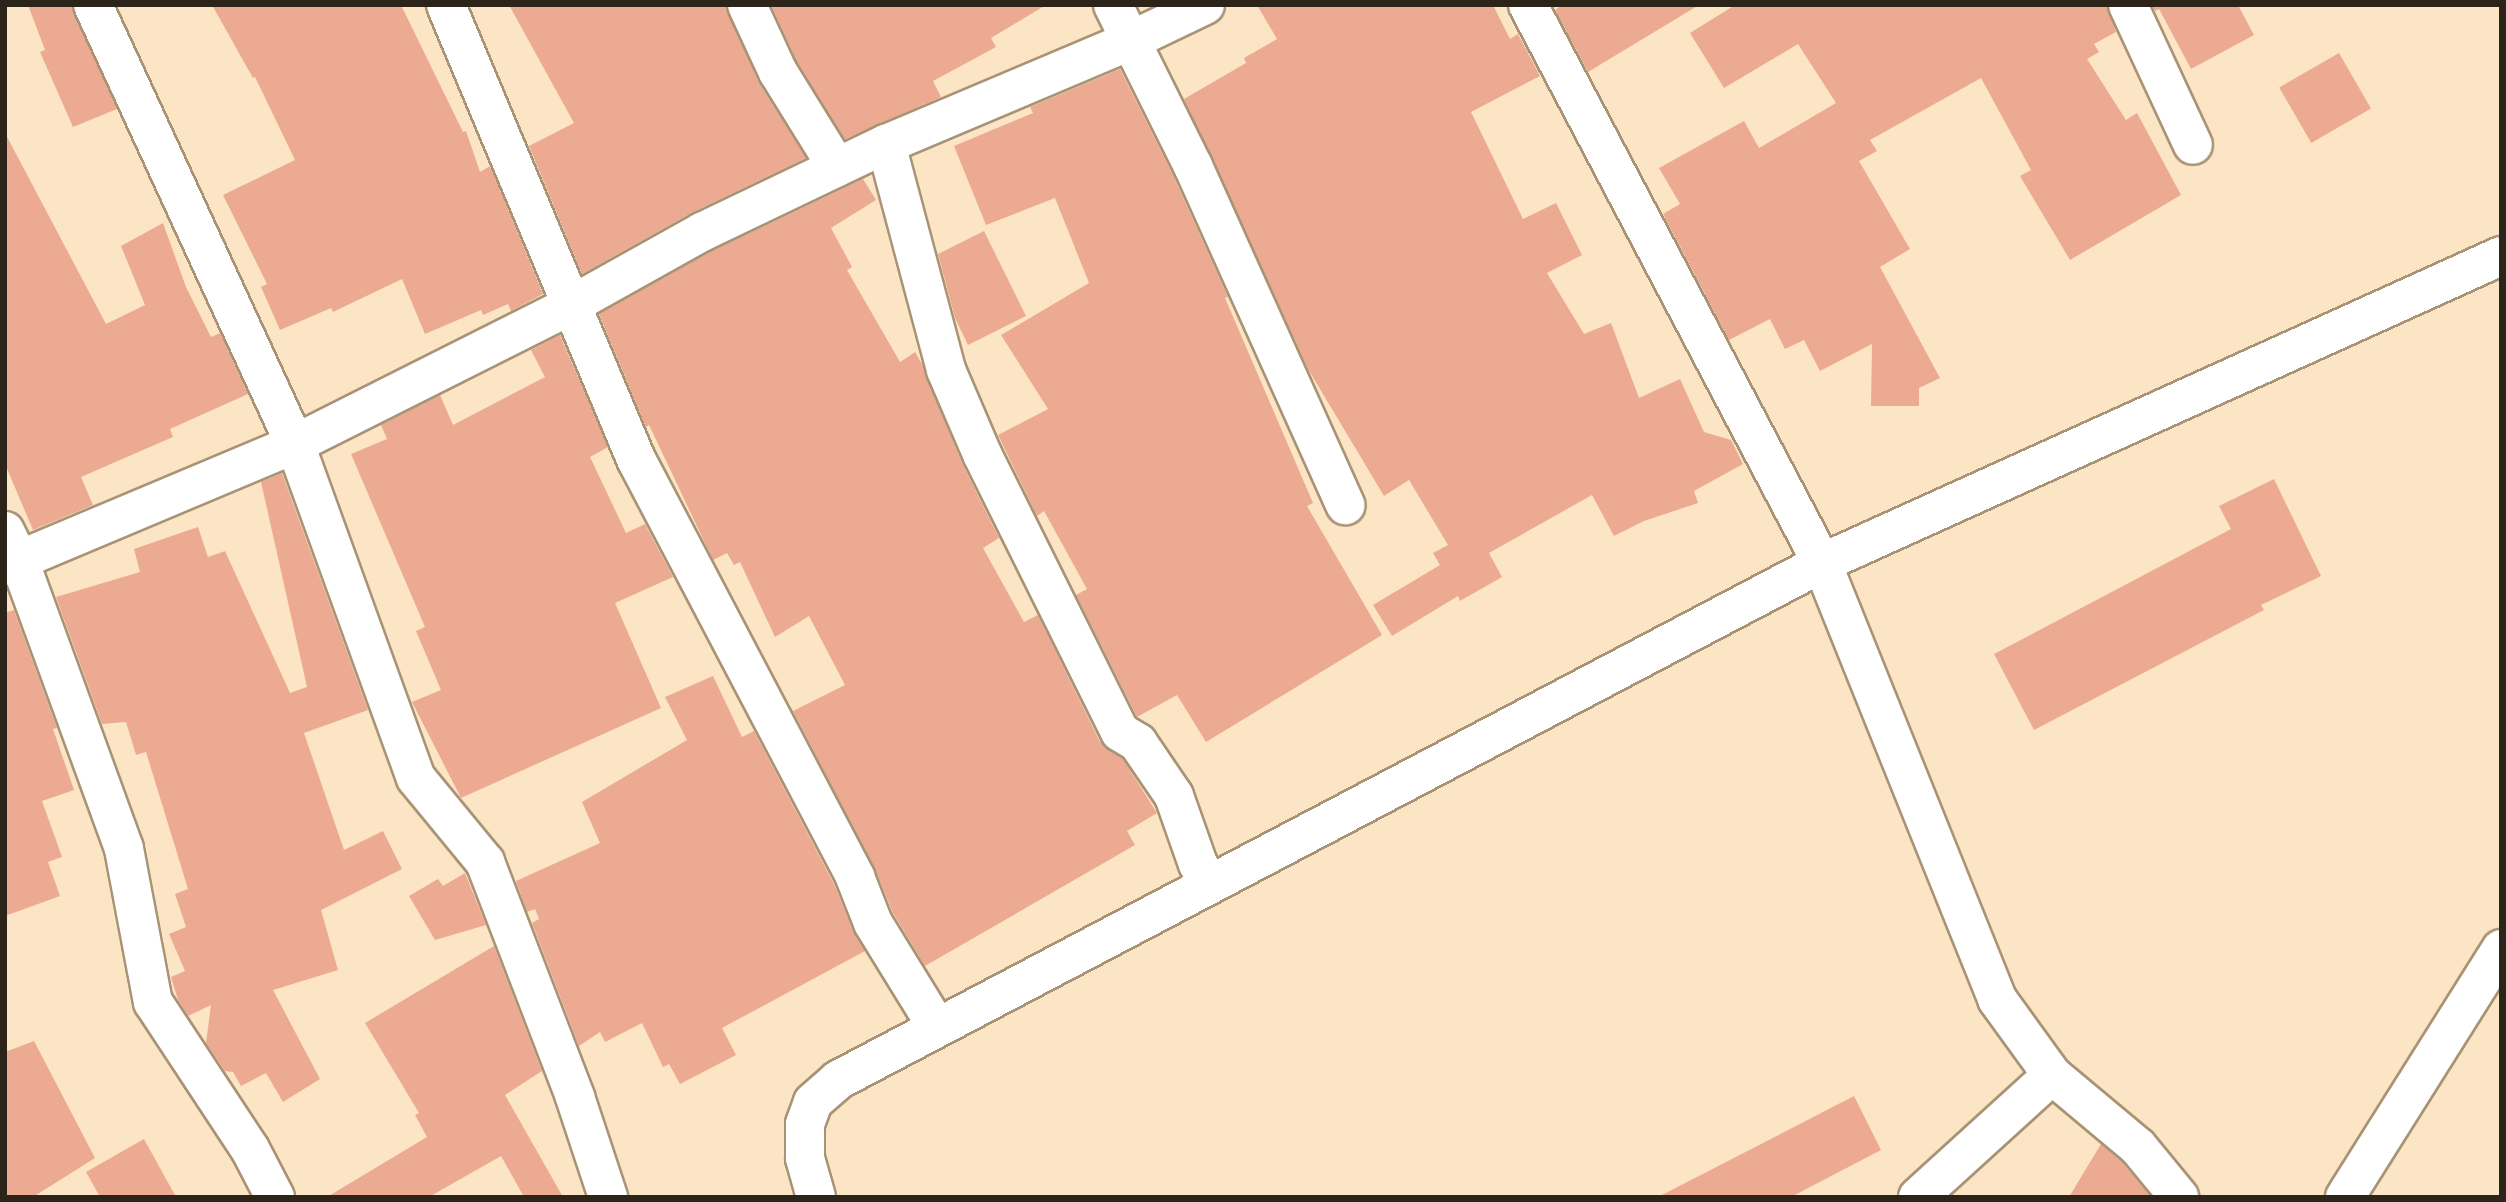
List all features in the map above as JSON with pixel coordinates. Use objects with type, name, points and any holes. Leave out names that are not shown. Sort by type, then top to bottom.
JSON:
[{"type":"street","points":[[93,5],[295,444],[416,778],[485,862],[575,1097],[608,1197]]},
{"type":"street","points":[[446,5],[637,461],[855,877],[873,923],[937,1027]]},
{"type":"street","points":[[747,5],[778,72],[837,167]]},
{"type":"street","points":[[1113,5],[1193,166],[1345,505]]},
{"type":"street","points":[[275,1197],[250,1149],[153,1002],[124,849],[10,552],[295,444],[573,304],[702,232],[886,144],[1130,41],[1205,5]]},
{"type":"street","points":[[1528,5],[1822,563],[1997,999],[2053,1075],[2138,1147],[2179,1197]]},
{"type":"street","points":[[2128,5],[2193,145]]},
{"type":"street","points":[[886,144],[946,370],[982,454],[1120,732],[1138,743],[1174,796],[1198,864],[1210,884]]},
{"type":"street","points":[[816,1197],[805,1158],[805,1124],[813,1102],[838,1080],[1822,563],[2501,256]]},
{"type":"street","points":[[2346,1197],[2501,949]]},
{"type":"street","points":[[1918,1197],[2053,1075]]},
{"type":"building","points":[[28,5],[72,5],[117,109],[73,127],[40,52],[45,50]]},
{"type":"building","points":[[212,5],[401,5],[463,132],[466,131],[480,172],[490,166],[543,294],[511,311],[508,304],[483,315],[481,310],[425,334],[402,279],[333,312],[331,308],[280,330],[261,287],[267,284],[223,195],[295,160],[255,77],[253,78]]},
{"type":"building","points":[[509,5],[726,5],[758,81],[806,158],[691,213],[582,274],[529,146],[574,123]]},
{"type":"building","points":[[771,5],[1046,5],[991,38],[996,47],[933,81],[941,97],[845,139],[797,62]]},
{"type":"building","points":[[1257,5],[1493,5],[1510,39],[1518,34],[1540,76],[1471,112],[1523,219],[1556,203],[1582,255],[1547,273],[1584,334],[1611,323],[1639,398],[1680,379],[1704,432],[1731,440],[1743,464],[1694,491],[1698,503],[1644,521],[1614,536],[1592,495],[1489,553],[1502,577],[1460,601],[1458,596],[1392,636],[1373,605],[1440,565],[1433,553],[1448,545],[1409,480],[1384,496],[1308,369],[1184,99],[1246,63],[1244,58],[1277,39]]},
{"type":"building","points":[[1562,5],[1699,5],[1588,72],[1555,10]]},
{"type":"building","points":[[1735,5],[2107,5],[2116,32],[2094,44],[2099,52],[2087,59],[2126,120],[2137,113],[2181,195],[2070,260],[2020,176],[2031,170],[1981,78],[1870,140],[1877,151],[1859,161],[1910,249],[1880,267],[1940,378],[1919,388],[1919,406],[1871,406],[1872,344],[1820,371],[1804,340],[1785,349],[1770,319],[1729,340],[1663,214],[1680,204],[1659,168],[1744,121],[1759,148],[1836,103],[1798,44],[1724,88],[1690,33]]},
{"type":"building","points":[[2152,5],[2238,5],[2254,35],[2191,69],[2159,9],[2155,11]]},
{"type":"building","points":[[2339,53],[2371,108],[2311,143],[2279,88]]},
{"type":"building","points":[[1120,69],[1173,175],[1228,297],[1225,298],[1313,503],[1307,506],[1382,635],[1206,742],[1177,695],[1137,717],[1076,595],[1087,589],[1044,511],[1037,516],[998,435],[1048,409],[1001,335],[1089,283],[1055,198],[986,225],[954,146],[1033,113],[1030,107]]},
{"type":"building","points":[[5,133],[106,324],[145,305],[121,246],[163,223],[186,287],[211,337],[220,333],[248,394],[170,429],[173,437],[81,477],[93,505],[33,530],[5,464]]},
{"type":"building","points":[[863,179],[876,200],[831,228],[852,267],[847,270],[900,362],[915,352],[922,364],[962,463],[999,538],[983,548],[1024,622],[1038,615],[1100,742],[1123,759],[1157,813],[1127,831],[1135,845],[925,966],[893,913],[874,867],[793,711],[845,685],[809,616],[775,637],[740,562],[734,565],[727,553],[713,560],[649,425],[646,427],[599,314],[712,251]]},
{"type":"building","points":[[984,231],[1026,316],[968,345],[955,318],[938,254]]},
{"type":"building","points":[[560,335],[608,447],[590,457],[626,533],[645,524],[673,577],[615,603],[661,708],[461,798],[412,702],[441,690],[416,631],[425,627],[351,454],[387,439],[381,425],[440,395],[453,425],[545,377],[531,350]]},
{"type":"building","points":[[282,473],[368,710],[304,733],[344,850],[383,831],[402,869],[321,910],[338,970],[273,990],[320,1079],[283,1102],[266,1073],[241,1086],[233,1072],[225,1071],[206,1043],[211,1005],[188,1016],[178,1000],[171,977],[185,971],[169,934],[186,927],[175,894],[188,889],[146,752],[136,755],[126,722],[102,724],[56,597],[140,572],[134,549],[198,527],[208,557],[225,551],[290,693],[307,687],[261,482]]},
{"type":"building","points":[[2274,479],[2321,576],[2261,605],[2264,610],[2034,730],[1994,654],[2231,529],[2219,506]]},
{"type":"building","points":[[14,610],[57,728],[53,729],[74,790],[42,801],[62,857],[48,862],[60,896],[5,916],[5,613]]},
{"type":"building","points":[[713,676],[742,737],[754,731],[835,886],[853,931],[865,951],[722,1028],[736,1055],[680,1084],[669,1064],[663,1067],[642,1023],[605,1042],[600,1032],[579,1046],[532,923],[539,919],[535,909],[527,912],[516,881],[600,843],[582,802],[687,740],[665,697]]},
{"type":"building","points":[[465,873],[486,925],[435,940],[409,896],[438,879],[443,886]]},
{"type":"building","points":[[494,946],[542,1071],[505,1095],[563,1197],[524,1197],[501,1156],[429,1197],[327,1197],[427,1137],[415,1115],[419,1113],[365,1023]]},
{"type":"building","points":[[34,1041],[95,1158],[33,1197],[5,1197],[5,1052]]},
{"type":"building","points":[[1854,1096],[1881,1150],[1791,1197],[1658,1197]]},
{"type":"building","points":[[144,1139],[176,1197],[100,1197],[86,1172]]},
{"type":"building","points":[[2101,1144],[2122,1162],[2151,1197],[2069,1197]]}]
